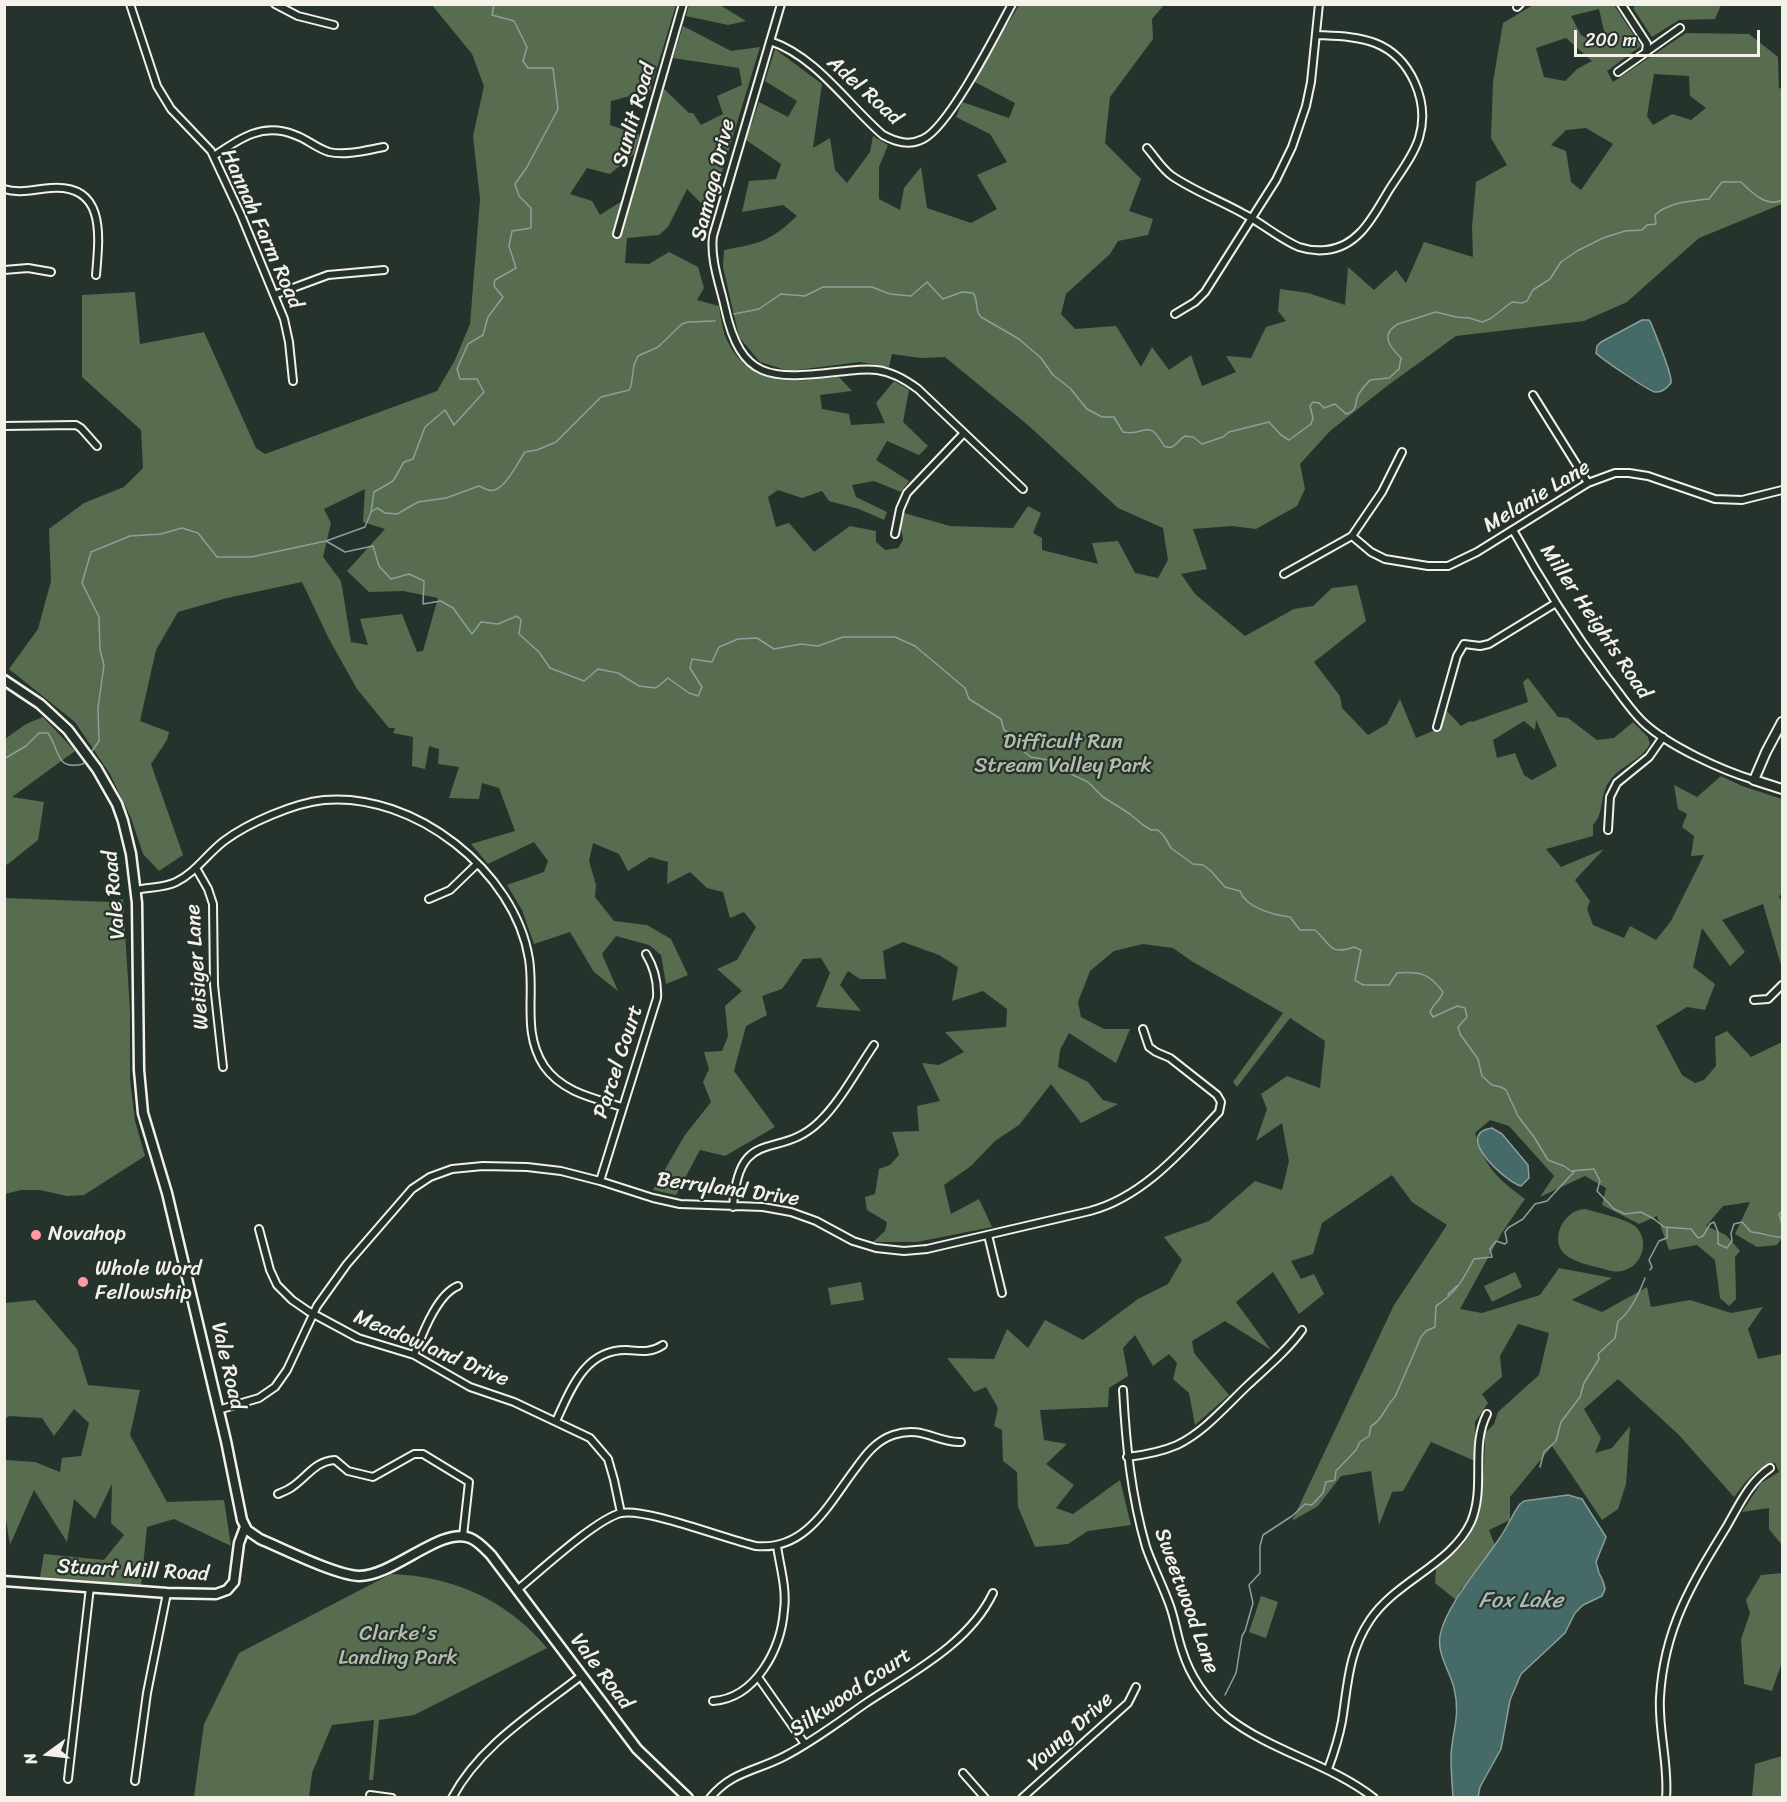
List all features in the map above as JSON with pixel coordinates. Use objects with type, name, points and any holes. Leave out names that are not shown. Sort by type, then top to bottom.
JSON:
[{"type":"main road","name":"Vale Road","points":[[4,681],[40,704],[68,730],[93,763],[117,804],[123,820],[136,890],[141,1099],[167,1193],[245,1527]]},
{"type":"main road","points":[[245,1527],[254,1536],[339,1572],[362,1576],[387,1569],[441,1540],[463,1536]]},
{"type":"main road","name":"Stuart Mill Road","points":[[4,1581],[167,1593],[216,1594],[231,1587],[236,1576],[239,1543],[245,1527]]},
{"type":"main road","name":"Vale Road","points":[[463,1536],[483,1547],[637,1749],[688,1797]]},
{"type":"street","name":"Hannah Farm Road","points":[[130,4],[157,86],[171,109],[203,141],[214,156],[286,328],[293,381]]},
{"type":"street","points":[[275,4],[298,16],[334,25]]},
{"type":"street","name":"Sunlit Road","points":[[617,234],[683,4]]},
{"type":"street","name":"Samaga Drive","points":[[781,4],[713,236],[713,254],[734,341],[752,365],[781,376],[868,370],[893,374],[918,389],[1023,489]]},
{"type":"street","name":"Adel Road","points":[[770,41],[804,60],[883,135],[896,141],[910,143],[929,136],[945,119],[1012,4]]},
{"type":"street","points":[[1175,314],[1195,302],[1205,292],[1285,164],[1299,130],[1311,82],[1319,4]]},
{"type":"street","points":[[1621,4],[1647,44],[1646,51]]},
{"type":"street","points":[[1618,72],[1680,28]]},
{"type":"street","points":[[1147,148],[1170,175],[1302,248],[1327,250],[1344,245],[1359,235],[1410,157],[1419,138],[1422,117],[1419,92],[1410,73],[1386,48],[1367,40],[1316,35]]},
{"type":"street","points":[[214,156],[248,135],[273,129],[296,135],[329,152],[346,153],[384,147]]},
{"type":"street","points":[[4,189],[24,191],[64,189],[75,192],[87,201],[99,223],[96,275]]},
{"type":"street","points":[[4,270],[28,268],[51,272]]},
{"type":"street","points":[[274,295],[328,275],[384,270]]},
{"type":"street","points":[[1533,395],[1588,483]]},
{"type":"street","points":[[4,426],[76,425],[98,446]]},
{"type":"street","points":[[895,534],[900,509],[907,493],[964,433]]},
{"type":"street","points":[[1284,574],[1352,536],[1382,492],[1402,452]]},
{"type":"street","name":"Melanie Lane","points":[[1352,536],[1371,552],[1384,559],[1438,567],[1456,564],[1588,483],[1606,476],[1629,472],[1648,476],[1715,499],[1742,500],[1782,490]]},
{"type":"street","name":"Miller Heights Road","points":[[1512,530],[1584,646],[1643,723],[1663,737],[1723,768],[1782,789]]},
{"type":"street","points":[[1437,727],[1457,656],[1464,644],[1480,646],[1489,644],[1556,603]]},
{"type":"street","points":[[1754,780],[1782,722]]},
{"type":"street","points":[[1608,830],[1608,808],[1612,790],[1622,777],[1649,757],[1663,737]]},
{"type":"street","points":[[136,890],[170,885],[196,868],[225,841],[259,822],[302,804],[336,799],[383,807],[416,819],[447,837],[465,852],[512,908],[526,944],[530,967],[530,1024],[534,1043],[543,1064],[555,1079],[573,1091],[622,1107]]},
{"type":"street","points":[[429,899],[450,890],[477,864]]},
{"type":"street","name":"Weisiger Lane","points":[[196,868],[208,889],[213,904],[214,985],[223,1067]]},
{"type":"street","name":"Parcel Court","points":[[600,1181],[657,998],[655,971],[646,954]]},
{"type":"street","points":[[1754,1000],[1768,999],[1782,985]]},
{"type":"street","name":"Berryland Drive","points":[[218,1410],[260,1398],[275,1387],[287,1370],[312,1314],[347,1264],[404,1197],[435,1174],[452,1169],[483,1166],[527,1167],[561,1171],[680,1204],[776,1209],[802,1215],[859,1244],[889,1251],[927,1249],[1096,1210],[1121,1200],[1144,1185],[1159,1171],[1218,1112],[1221,1102],[1217,1095],[1170,1058],[1149,1047],[1143,1029]]},
{"type":"street","points":[[733,1207],[736,1178],[744,1162],[758,1150],[800,1135],[819,1122],[874,1045]]},
{"type":"street","name":"Meadowland Drive","points":[[259,1228],[270,1270],[277,1285],[292,1300],[312,1314],[358,1338],[414,1355],[470,1387],[514,1402],[590,1438],[603,1451],[611,1467],[621,1514]]},
{"type":"street","points":[[988,1235],[1002,1293]]},
{"type":"street","points":[[414,1355],[441,1300],[451,1289],[458,1286]]},
{"type":"street","points":[[1127,1457],[1158,1452],[1193,1436],[1290,1346],[1302,1330]]},
{"type":"street","points":[[556,1421],[574,1382],[591,1362],[615,1351],[650,1351],[663,1345]]},
{"type":"street","name":"Sweetwood Lane","points":[[1123,1390],[1127,1457],[1138,1516],[1147,1549],[1171,1607],[1186,1661],[1199,1686],[1215,1706],[1257,1738],[1328,1769],[1374,1797]]},
{"type":"street","points":[[1328,1769],[1342,1724],[1348,1674],[1363,1632],[1389,1598],[1449,1551],[1470,1523],[1478,1496],[1480,1430],[1487,1414]]},
{"type":"street","points":[[517,1590],[596,1526],[621,1514],[648,1515],[745,1543],[768,1547],[777,1546],[796,1539],[810,1527],[870,1450],[885,1438],[903,1432],[914,1432],[947,1441],[961,1442]]},
{"type":"street","points":[[278,1494],[294,1486],[309,1470],[330,1460],[335,1460],[348,1471],[373,1477],[414,1454],[423,1454],[469,1482],[463,1536]]},
{"type":"street","points":[[1666,1797],[1666,1763],[1659,1702],[1663,1667],[1673,1625],[1700,1570],[1743,1499],[1758,1477],[1770,1468]]},
{"type":"street","points":[[713,1701],[735,1696],[758,1677],[778,1640],[784,1610],[783,1584],[777,1546]]},
{"type":"street","points":[[68,1779],[90,1587]]},
{"type":"street","points":[[135,1781],[147,1693],[167,1593]]},
{"type":"street","name":"Silkwood Court","points":[[710,1797],[736,1776],[777,1760],[805,1744],[955,1642],[986,1608],[993,1593]]},
{"type":"street","points":[[452,1797],[465,1776],[484,1754],[581,1676]]},
{"type":"street","points":[[758,1677],[805,1744]]},
{"type":"street","name":"Young Drive","points":[[1022,1797],[1128,1703],[1136,1687]]},
{"type":"street","points":[[963,1773],[985,1797]]},
{"type":"street","points":[[370,1795],[392,1797]]},
{"type":"green space","points":[[1637,4],[1721,5],[1715,19],[1679,20],[1652,37],[1633,8]]},
{"type":"green space","name":"Difficult Run Stream Valley Park","points":[[432,5],[676,5],[650,91],[611,101],[610,125],[640,135],[634,154],[610,174],[587,168],[570,194],[592,201],[600,215],[622,201],[613,236],[618,238],[664,89],[689,113],[693,113],[701,125],[723,114],[717,96],[742,85],[739,68],[673,58],[683,26],[731,51],[760,47],[710,212],[687,189],[668,227],[659,235],[627,238],[625,263],[649,264],[669,252],[698,267],[704,288],[697,300],[719,306],[726,338],[736,355],[759,374],[774,378],[805,380],[839,377],[852,391],[820,395],[822,409],[849,414],[851,425],[885,423],[876,403],[894,381],[909,390],[903,422],[928,446],[919,455],[887,441],[876,460],[909,481],[901,492],[874,481],[852,485],[856,497],[887,512],[884,520],[859,509],[829,501],[822,491],[802,498],[778,490],[768,497],[776,527],[789,523],[814,552],[850,526],[876,531],[876,542],[885,550],[898,548],[903,540],[901,527],[904,513],[950,526],[1013,528],[1028,506],[1041,513],[1033,533],[1042,538],[1042,550],[1098,564],[1092,543],[1118,541],[1135,573],[1158,578],[1168,560],[1163,528],[1118,508],[1029,426],[945,357],[921,358],[892,354],[889,367],[860,362],[789,371],[760,362],[739,337],[723,267],[724,250],[764,240],[797,216],[783,205],[742,212],[749,181],[776,179],[781,164],[746,140],[759,102],[788,117],[797,101],[765,81],[775,49],[822,84],[813,148],[830,138],[835,170],[847,183],[870,152],[873,136],[888,145],[879,167],[879,199],[900,210],[904,188],[921,167],[927,208],[971,223],[997,209],[977,175],[1007,162],[990,134],[956,117],[962,102],[1009,118],[1015,103],[973,81],[1019,5],[1164,5],[1152,19],[1153,39],[1110,97],[1105,143],[1141,179],[1129,211],[1153,219],[1148,235],[1118,241],[1110,254],[1066,294],[1061,314],[1075,329],[1116,326],[1141,367],[1152,347],[1169,370],[1191,355],[1202,386],[1236,372],[1226,356],[1251,358],[1266,327],[1286,321],[1278,311],[1280,289],[1308,293],[1345,305],[1348,267],[1374,290],[1396,270],[1406,283],[1424,242],[1473,257],[1472,228],[1476,182],[1507,165],[1491,138],[1493,82],[1503,23],[1533,5],[1614,5],[1641,46],[1607,71],[1613,82],[1686,33],[1749,34],[1778,57],[1779,89],[1782,87],[1782,204],[1699,238],[1627,302],[1584,321],[1456,336],[1330,431],[1300,464],[1305,489],[1297,506],[1256,529],[1232,526],[1193,529],[1207,569],[1181,574],[1195,594],[1245,636],[1294,609],[1313,606],[1332,588],[1357,585],[1366,621],[1314,662],[1340,696],[1342,708],[1368,735],[1387,724],[1400,699],[1416,738],[1433,731],[1445,709],[1461,726],[1528,702],[1523,682],[1528,678],[1558,717],[1568,718],[1597,740],[1614,738],[1633,722],[1648,737],[1650,744],[1641,755],[1619,771],[1609,782],[1599,815],[1593,825],[1593,836],[1546,849],[1561,867],[1604,849],[1575,880],[1590,901],[1587,909],[1593,925],[1624,938],[1630,926],[1656,940],[1671,921],[1704,855],[1691,856],[1694,836],[1682,827],[1687,814],[1678,809],[1674,785],[1697,797],[1721,776],[1742,786],[1782,799],[1782,893],[1779,897],[1782,901],[1781,965],[1763,904],[1722,920],[1745,952],[1730,966],[1702,928],[1693,967],[1715,984],[1705,1010],[1687,1007],[1656,1026],[1682,1075],[1695,1083],[1704,1080],[1716,1066],[1715,1037],[1727,1031],[1751,1057],[1782,1042],[1782,1238],[1777,1245],[1757,1247],[1735,1234],[1750,1202],[1723,1206],[1706,1226],[1726,1235],[1740,1251],[1735,1257],[1736,1299],[1729,1306],[1720,1298],[1715,1260],[1697,1245],[1669,1250],[1657,1216],[1639,1224],[1602,1205],[1606,1188],[1585,1176],[1540,1197],[1554,1176],[1509,1126],[1490,1120],[1475,1133],[1483,1155],[1493,1171],[1525,1199],[1501,1234],[1460,1309],[1482,1313],[1540,1295],[1559,1268],[1612,1278],[1572,1300],[1602,1312],[1647,1287],[1651,1307],[1690,1300],[1731,1313],[1763,1307],[1748,1329],[1758,1359],[1782,1354],[1782,1545],[1769,1529],[1769,1508],[1742,1512],[1761,1483],[1779,1472],[1775,1463],[1757,1471],[1734,1497],[1679,1435],[1618,1379],[1584,1409],[1601,1438],[1595,1453],[1612,1448],[1630,1426],[1626,1484],[1618,1509],[1602,1520],[1552,1446],[1510,1497],[1510,1520],[1489,1530],[1495,1545],[1469,1582],[1461,1589],[1456,1600],[1435,1583],[1436,1569],[1461,1547],[1475,1523],[1482,1493],[1485,1433],[1494,1424],[1498,1412],[1539,1375],[1549,1333],[1518,1324],[1500,1356],[1502,1377],[1482,1394],[1488,1403],[1475,1422],[1475,1461],[1431,1442],[1403,1491],[1392,1492],[1379,1525],[1371,1471],[1341,1476],[1318,1506],[1292,1521],[1394,1305],[1447,1225],[1412,1202],[1392,1175],[1322,1223],[1313,1254],[1291,1261],[1301,1279],[1314,1274],[1324,1294],[1299,1314],[1273,1272],[1236,1302],[1271,1350],[1225,1321],[1192,1341],[1194,1353],[1229,1395],[1195,1425],[1189,1393],[1173,1379],[1177,1363],[1169,1354],[1153,1366],[1135,1335],[1123,1348],[1128,1376],[1109,1388],[1108,1407],[1040,1410],[1044,1440],[1067,1444],[1046,1464],[1074,1485],[1056,1508],[1073,1514],[1120,1480],[1131,1525],[1088,1531],[1068,1544],[1035,1547],[1018,1507],[1017,1472],[1003,1461],[1002,1430],[994,1426],[998,1408],[986,1387],[974,1392],[947,1358],[994,1359],[1007,1329],[1028,1348],[1045,1320],[1083,1340],[1138,1299],[1168,1284],[1182,1260],[1164,1237],[1209,1221],[1255,1181],[1282,1190],[1289,1161],[1282,1123],[1256,1141],[1267,1109],[1261,1094],[1287,1076],[1320,1088],[1325,1041],[1290,1018],[1237,1087],[1233,1082],[1283,1013],[1193,962],[1173,948],[1143,944],[1114,951],[1090,971],[1078,1002],[1081,1017],[1104,1029],[1130,1029],[1116,1063],[1069,1033],[1060,1050],[1058,1067],[1088,1082],[1103,1100],[1118,1104],[1081,1123],[1051,1084],[1019,1125],[995,1141],[971,1166],[944,1185],[951,1214],[979,1199],[992,1227],[917,1242],[873,1242],[885,1231],[887,1222],[867,1210],[865,1197],[875,1194],[879,1169],[890,1165],[899,1155],[892,1132],[919,1131],[917,1106],[940,1101],[922,1063],[939,1065],[964,1052],[945,1032],[1006,1027],[1007,1009],[983,991],[952,1001],[958,967],[939,955],[903,942],[883,951],[886,979],[860,979],[848,971],[840,985],[861,1011],[816,1007],[830,973],[821,958],[803,959],[782,989],[762,996],[767,1015],[746,1026],[734,1071],[775,1127],[725,1156],[700,1150],[676,1195],[653,1190],[685,1135],[711,1102],[703,1082],[709,1069],[704,1052],[722,1051],[728,1036],[725,1006],[742,991],[717,969],[737,960],[756,927],[744,912],[730,918],[723,892],[707,888],[690,872],[667,884],[668,862],[650,857],[628,871],[619,854],[593,843],[589,861],[596,885],[595,897],[614,921],[647,925],[671,939],[688,975],[666,984],[661,955],[649,945],[616,936],[602,954],[618,991],[594,972],[570,932],[534,944],[522,910],[507,885],[544,872],[548,861],[534,842],[488,864],[471,844],[515,831],[499,788],[482,783],[479,799],[449,798],[459,767],[438,764],[439,749],[429,746],[425,769],[412,766],[413,737],[393,733],[395,728],[389,728],[357,689],[329,639],[302,582],[227,598],[178,612],[156,650],[140,721],[169,732],[167,740],[151,764],[183,855],[159,871],[143,854],[131,818],[110,774],[75,722],[9,669],[38,629],[51,581],[49,529],[84,503],[124,487],[143,468],[141,430],[82,377],[82,295],[135,292],[140,344],[204,332],[256,448],[265,454],[437,391],[455,360],[470,324],[480,199],[473,136],[484,86],[472,54]],"holes":[[[1599,9],[1605,35],[1596,43],[1581,35],[1571,16]],[[1566,38],[1592,61],[1577,69],[1565,81],[1544,77],[1536,48]],[[1654,74],[1689,76],[1690,96],[1706,108],[1691,120],[1672,114],[1653,125],[1647,116]],[[1586,128],[1613,144],[1581,190],[1571,182],[1566,151],[1551,145],[1566,130]],[[365,489],[363,522],[385,529],[347,571],[369,592],[403,591],[438,598],[423,651],[417,652],[402,614],[360,619],[368,645],[351,642],[341,581],[323,557],[331,523],[324,509]],[[1536,720],[1557,766],[1532,780],[1524,775],[1515,753],[1497,758],[1493,740],[1524,721],[1535,730]]]},
{"type":"green space","points":[[689,5],[720,5],[746,21],[728,25],[686,16]]},
{"type":"green space","points":[[43,717],[75,751],[12,797],[44,802],[38,840],[5,865],[5,739],[26,724]]},
{"type":"green space","points":[[5,898],[110,902],[123,899],[130,1012],[130,1079],[135,1121],[145,1156],[84,1195],[67,1196],[40,1190],[21,1190],[5,1194]]},
{"type":"green space","points":[[1585,1209],[1620,1219],[1637,1228],[1643,1243],[1639,1259],[1633,1265],[1617,1272],[1607,1270],[1576,1261],[1561,1250],[1558,1236],[1564,1221],[1577,1211]]},
{"type":"green space","points":[[1515,1272],[1522,1287],[1492,1302],[1484,1286]]},
{"type":"green space","points":[[861,1282],[864,1300],[831,1305],[828,1288]]},
{"type":"green space","points":[[35,1300],[77,1349],[88,1385],[140,1390],[130,1435],[167,1502],[224,1500],[231,1546],[174,1519],[147,1527],[141,1586],[40,1577],[44,1554],[104,1560],[124,1535],[111,1523],[112,1484],[95,1519],[74,1499],[67,1542],[34,1490],[10,1545],[5,1514],[5,1460],[35,1462],[60,1472],[62,1458],[81,1456],[89,1423],[74,1409],[54,1436],[42,1418],[9,1416],[5,1419],[5,1303]]},
{"type":"green space","points":[[1782,1573],[1782,1662],[1772,1691],[1744,1684],[1741,1639],[1750,1613],[1746,1600],[1761,1575]]},
{"type":"green space","name":"Clarke's Landing Park","points":[[391,1574],[436,1580],[477,1594],[514,1616],[547,1648],[414,1715],[379,1720],[373,1780],[369,1780],[374,1720],[332,1725],[312,1773],[309,1797],[194,1797],[204,1724],[239,1653]]},
{"type":"green space","points":[[1261,1596],[1278,1602],[1266,1638],[1249,1632]]},
{"type":"green space","points":[[1782,1756],[1782,1797],[1752,1797],[1755,1764]]},
{"type":"water","points":[[1642,320],[1649,320],[1651,323],[1671,379],[1671,383],[1660,392],[1644,386],[1596,353],[1597,346],[1601,342]]},
{"type":"water","points":[[1492,1128],[1502,1134],[1528,1165],[1529,1178],[1521,1186],[1495,1167],[1480,1148],[1478,1139],[1481,1132]]},
{"type":"water","name":"Fox Lake","points":[[1568,1495],[1582,1499],[1606,1537],[1596,1562],[1605,1589],[1602,1596],[1583,1605],[1575,1613],[1565,1633],[1521,1674],[1510,1700],[1501,1749],[1480,1787],[1478,1797],[1453,1797],[1451,1756],[1457,1707],[1454,1688],[1440,1650],[1443,1624],[1456,1599],[1502,1535],[1520,1504],[1524,1501]]},
{"type":"waterway","points":[[326,541],[365,527],[371,512],[374,492],[393,481],[404,462],[413,459],[425,427],[445,410],[454,425],[484,392],[477,379],[460,379],[457,369],[468,344],[483,335],[488,317],[503,297],[494,286],[495,280],[516,268],[509,246],[512,231],[531,228],[531,208],[519,196],[515,184],[527,167],[558,109],[553,68],[528,68],[523,61],[527,47],[514,21],[492,15],[494,4]]},
{"type":"waterway","points":[[734,314],[759,309],[781,294],[805,296],[823,287],[872,287],[890,294],[911,296],[927,282],[943,299],[962,292],[973,293],[981,317],[1019,339],[1041,358],[1053,375],[1070,388],[1087,409],[1102,417],[1114,417],[1123,432],[1150,430],[1164,446],[1171,447],[1185,436],[1193,437],[1202,444],[1223,437],[1229,432],[1269,422],[1289,440],[1311,424],[1313,418],[1310,406],[1313,402],[1319,403],[1324,408],[1335,404],[1346,414],[1352,412],[1359,393],[1370,380],[1389,378],[1399,369],[1401,358],[1391,346],[1388,337],[1392,328],[1398,324],[1436,312],[1482,322],[1490,319],[1512,302],[1527,301],[1533,290],[1550,279],[1561,262],[1577,251],[1603,238],[1625,231],[1642,230],[1647,225],[1656,224],[1655,215],[1667,207],[1709,199],[1722,182],[1741,182],[1765,200],[1771,202],[1782,200]]},
{"type":"waterway","points":[[371,512],[377,508],[385,513],[397,514],[418,502],[446,498],[479,486],[488,490],[499,488],[525,452],[556,442],[601,397],[629,390],[638,356],[658,347],[682,324],[715,321]]},
{"type":"waterway","points":[[90,754],[99,741],[98,708],[104,665],[100,650],[99,617],[82,583],[91,552],[130,536],[161,534],[182,528],[198,533],[217,557],[251,557],[326,541],[345,552],[373,546],[379,566],[391,579],[409,574],[424,581],[423,604],[441,601],[453,608],[472,634],[481,622],[498,624],[517,616],[521,620],[519,634],[539,652],[550,668],[584,681],[598,669],[618,673],[639,686],[656,688],[668,678],[689,693],[698,696],[702,687],[690,668],[692,659],[712,662],[719,647],[738,639],[757,638],[774,649],[801,644],[818,646],[843,637],[895,637],[915,646],[965,688],[969,699],[1001,719],[1004,730],[1016,737],[1023,751],[1031,757],[1048,760],[1058,768],[1088,782],[1103,797],[1143,825],[1151,830],[1158,830],[1171,848],[1193,864],[1203,865],[1225,887],[1240,891],[1243,897],[1254,906],[1290,917],[1300,930],[1315,930],[1335,949],[1354,947],[1361,950],[1355,980],[1363,985],[1389,985],[1397,973],[1412,972],[1428,977],[1443,992],[1430,1012],[1433,1017],[1457,1006],[1465,1008],[1467,1017],[1458,1027],[1460,1034],[1478,1059],[1482,1076],[1492,1085],[1506,1090],[1518,1116],[1548,1160],[1571,1171],[1594,1169],[1600,1181],[1597,1191],[1614,1209],[1625,1214],[1641,1212],[1664,1227],[1691,1229],[1698,1238],[1703,1236],[1710,1224],[1714,1222],[1718,1232],[1718,1244],[1727,1248],[1732,1241],[1731,1233],[1734,1224],[1742,1222],[1751,1232],[1782,1237]]},
{"type":"waterway","points":[[4,759],[26,746],[39,733],[48,733],[63,762],[74,765],[83,764],[85,761]]},
{"type":"waterway","points":[[1225,1695],[1236,1673],[1242,1636],[1253,1603],[1249,1585],[1260,1573],[1260,1546],[1263,1535],[1292,1516],[1305,1504],[1312,1505],[1323,1493],[1326,1482],[1335,1480],[1336,1471],[1356,1450],[1360,1442],[1369,1436],[1371,1426],[1375,1424],[1395,1397],[1421,1337],[1426,1331],[1435,1327],[1436,1306],[1458,1286],[1474,1259],[1492,1257],[1490,1249],[1496,1241],[1505,1244],[1507,1242],[1505,1232],[1508,1228],[1523,1219],[1535,1204],[1547,1201],[1574,1172]]},
{"type":"waterway","points":[[1782,1211],[1779,1214],[1782,1224]]},
{"type":"waterway","points":[[1650,1270],[1652,1267],[1649,1260],[1659,1241],[1667,1238],[1667,1228]]},
{"type":"waterway","points":[[1540,1467],[1544,1452],[1556,1441],[1561,1422],[1580,1397],[1584,1383],[1599,1359],[1598,1354],[1615,1338],[1618,1321],[1630,1307],[1645,1278]]},
{"type":"waterway","points":[[1448,1295],[1457,1286]]},
{"type":"place","name":"Novahop","points":[[36,1235]]},
{"type":"place","name":"Whole Word Fellowship","points":[[83,1282]]}]
